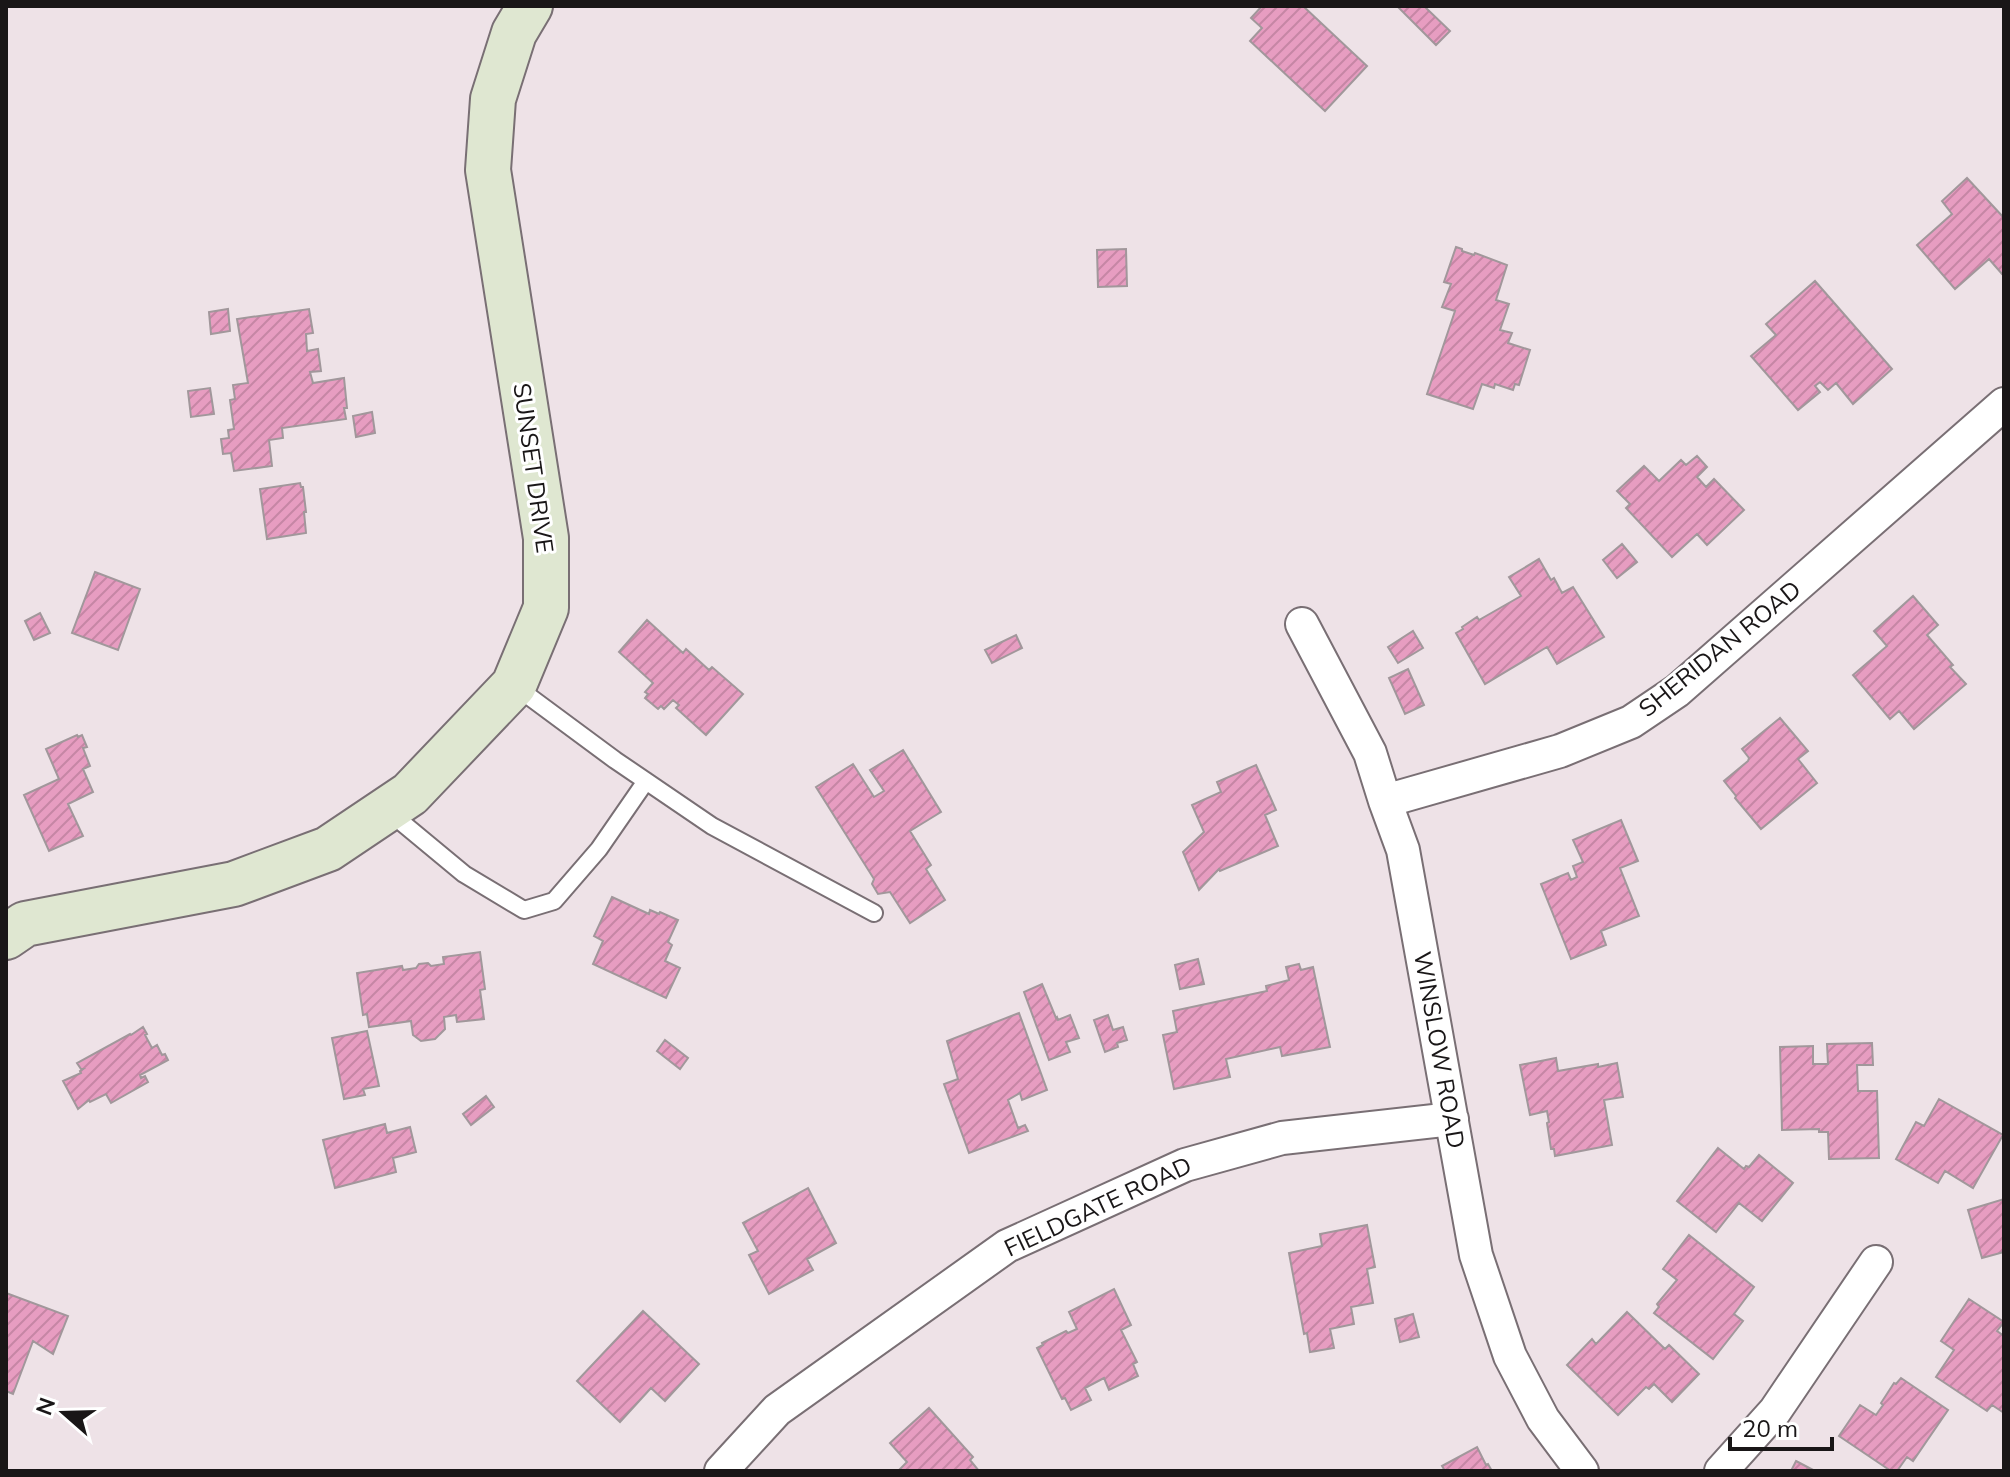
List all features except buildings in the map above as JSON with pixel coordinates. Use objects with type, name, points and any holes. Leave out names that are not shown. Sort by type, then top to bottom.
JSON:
[{"type":"main road","name":"SUNSET DRIVE","points":[[6,937],[25,924],[234,884],[328,849],[410,794],[514,685],[546,608],[546,538],[488,170],[493,99],[514,33],[530,6]]},
{"type":"street","name":"SHERIDAN ROAD","points":[[1385,801],[1546,756],[1631,722],[1677,691],[2004,404]]},
{"type":"street","name":"WINSLOW ROAD","points":[[1302,624],[1370,753],[1403,850],[1476,1255],[1510,1356],[1543,1419],[1582,1471]]},
{"type":"street","name":"FIELDGATE ROAD","points":[[721,1471],[777,1410],[1007,1246],[1185,1165],[1282,1138],[1452,1119]]},
{"type":"street","points":[[1721,1471],[1775,1411],[1876,1262]]},
{"type":"lane","points":[[514,685],[712,826],[874,913]]},
{"type":"lane","points":[[386,810],[464,874],[524,910],[554,901],[599,849],[646,781]]}]
